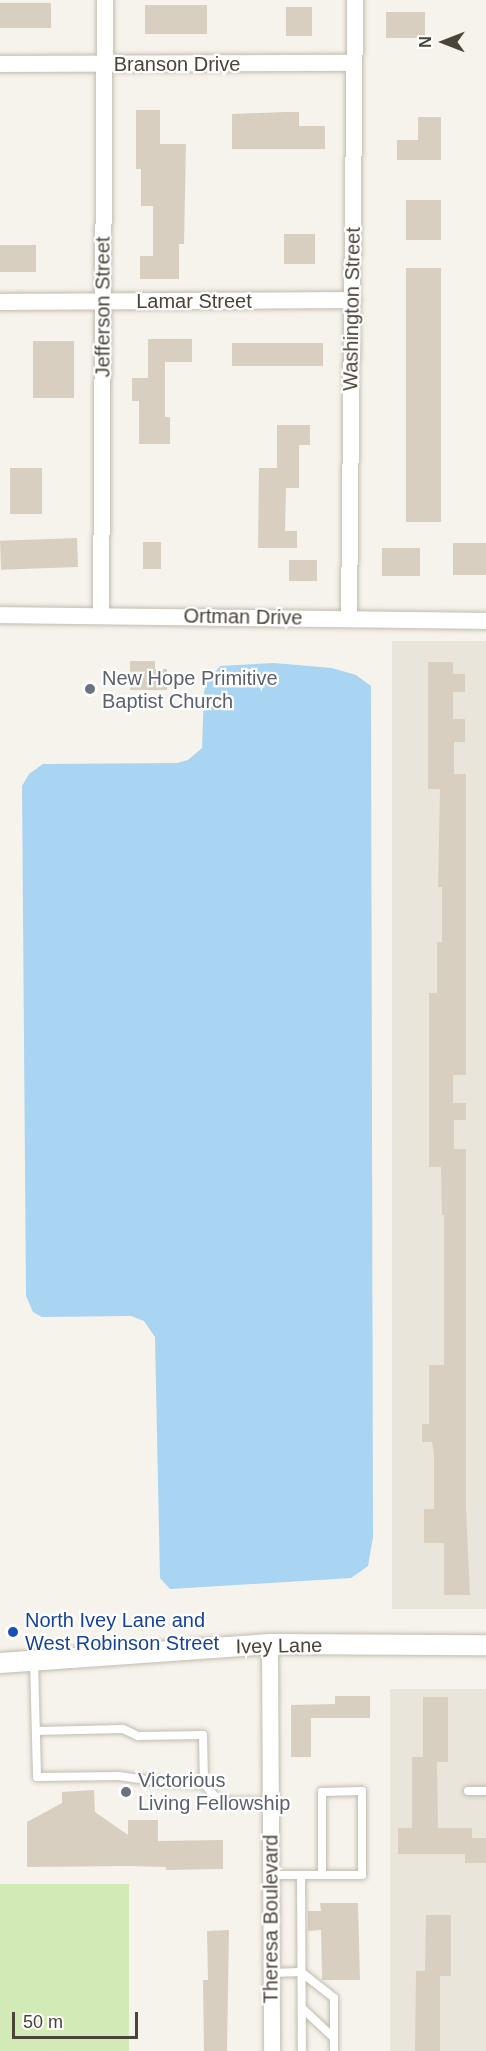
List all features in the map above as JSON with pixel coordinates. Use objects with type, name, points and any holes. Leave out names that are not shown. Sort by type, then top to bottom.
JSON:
[{"type":"street","name":"Jefferson Street","points":[[101,615],[105,0]]},
{"type":"street","name":"Washington Street","points":[[349,619],[355,0]]},
{"type":"street","name":"Branson Drive","points":[[0,64],[354,63]]},
{"type":"street","name":"Lamar Street","points":[[0,302],[353,300]]},
{"type":"street","name":"Ortman Drive","points":[[0,615],[486,621]]},
{"type":"street","name":"Ivey Lane","points":[[0,1663],[270,1644],[486,1645]]},
{"type":"street","name":"Theresa Boulevard","points":[[270,1644],[272,2051]]},
{"type":"lane","points":[[34,1661],[37,1777],[119,1776],[160,1782],[204,1784]]},
{"type":"lane","points":[[36,1731],[123,1729],[138,1736],[203,1735],[204,1784],[220,1802],[271,1802]]},
{"type":"lane","points":[[271,1875],[301,1875],[322,1875],[362,1875],[362,1791],[322,1792],[322,1875]]},
{"type":"lane","points":[[468,1791],[486,1791]]},
{"type":"lane","points":[[301,1875],[302,2051]]},
{"type":"lane","points":[[271,1973],[302,1972],[334,1998],[334,2051]]},
{"type":"lane","points":[[302,2008],[334,2038]]},
{"type":"shaded area","points":[[392,641],[486,641],[486,1609],[392,1609]]},
{"type":"shaded area","points":[[390,1689],[486,1689],[486,2051],[390,2051]]},
{"type":"green space","points":[[0,1884],[129,1884],[129,2051],[0,2051]]},
{"type":"water","points":[[274,663],[332,668],[356,675],[371,686],[373,1537],[368,1566],[351,1578],[170,1589],[160,1578],[155,1337],[144,1321],[131,1316],[42,1317],[33,1312],[26,1296],[22,786],[29,774],[43,764],[177,763],[188,760],[202,748],[204,692],[207,682],[220,666]]},
{"type":"building","points":[[0,3],[51,3],[51,28],[0,28]]},
{"type":"building","points":[[145,5],[207,5],[207,34],[145,34]]},
{"type":"building","points":[[286,7],[312,7],[312,36],[286,36]]},
{"type":"building","points":[[386,12],[425,12],[425,38],[386,38]]},
{"type":"building","points":[[136,110],[160,110],[160,144],[186,144],[184,244],[179,244],[179,279],[140,279],[140,256],[153,256],[153,206],[141,206],[141,169],[136,169]]},
{"type":"building","points":[[299,112],[299,126],[325,126],[325,149],[232,149],[232,114]]},
{"type":"building","points":[[418,117],[441,117],[441,160],[397,160],[397,140],[418,140]]},
{"type":"building","points":[[406,200],[441,200],[441,240],[406,240]]},
{"type":"building","points":[[284,234],[315,234],[315,264],[284,264]]},
{"type":"building","points":[[0,245],[36,245],[36,272],[0,272]]},
{"type":"building","points":[[406,268],[441,268],[441,522],[406,522]]},
{"type":"building","points":[[148,339],[192,339],[192,362],[165,362],[165,417],[170,417],[170,444],[139,444],[139,401],[132,401],[132,378],[148,378]]},
{"type":"building","points":[[33,341],[74,341],[74,398],[33,398]]},
{"type":"building","points":[[232,343],[323,343],[323,366],[232,366]]},
{"type":"building","points":[[277,425],[310,425],[310,445],[299,445],[299,488],[286,488],[285,531],[297,531],[297,548],[258,548],[259,468],[277,468]]},
{"type":"building","points":[[10,468],[42,468],[42,514],[10,514]]},
{"type":"building","points":[[77,538],[78,567],[1,570],[0,541]]},
{"type":"building","points":[[143,542],[161,542],[161,569],[143,569]]},
{"type":"building","points":[[453,543],[486,543],[486,575],[453,575]]},
{"type":"building","points":[[382,548],[420,548],[420,576],[382,576]]},
{"type":"building","points":[[289,560],[317,560],[317,581],[289,581]]},
{"type":"building","points":[[130,661],[155,661],[155,669],[167,669],[167,690],[130,690]]},
{"type":"building","points":[[428,662],[453,662],[453,674],[465,674],[465,692],[453,692],[453,719],[465,719],[465,742],[454,742],[454,774],[466,774],[466,1075],[453,1075],[453,1103],[466,1103],[466,1120],[454,1120],[454,1149],[466,1149],[466,1509],[470,1595],[444,1595],[444,1543],[424,1543],[424,1509],[434,1509],[434,1454],[432,1442],[422,1442],[422,1424],[429,1424],[429,1365],[444,1365],[444,1215],[442,1215],[441,1167],[429,1167],[429,993],[437,993],[437,942],[442,942],[442,887],[438,887],[440,789],[428,789]]},
{"type":"building","points":[[335,1696],[370,1696],[370,1718],[311,1718],[311,1757],[291,1757],[291,1705],[335,1704]]},
{"type":"building","points":[[423,1697],[448,1697],[448,1762],[437,1762],[438,1828],[472,1828],[472,1838],[486,1838],[486,1863],[465,1863],[465,1854],[398,1854],[398,1828],[412,1828],[412,1757],[423,1757]]},
{"type":"building","points":[[94,1790],[95,1812],[128,1835],[128,1820],[158,1820],[158,1841],[223,1840],[223,1869],[166,1870],[166,1867],[128,1866],[27,1867],[27,1822],[62,1803],[62,1792]]},
{"type":"building","points":[[320,1903],[358,1903],[360,1980],[322,1980],[321,1930],[308,1931],[308,1911],[321,1911]]},
{"type":"building","points":[[426,1915],[451,1915],[451,1976],[440,1976],[440,2051],[415,2051],[416,1971],[425,1971]]},
{"type":"building","points":[[229,1930],[227,2051],[204,2051],[203,1980],[208,1980],[207,1931]]},
{"type":"place","name":"New Hope Primitive Baptist Church","points":[[90,689]]},
{"type":"place","name":"North Ivey Lane and West Robinson Street","points":[[13,1632]]},
{"type":"place","name":"Victorious Living Fellowship","points":[[126,1792]]}]
